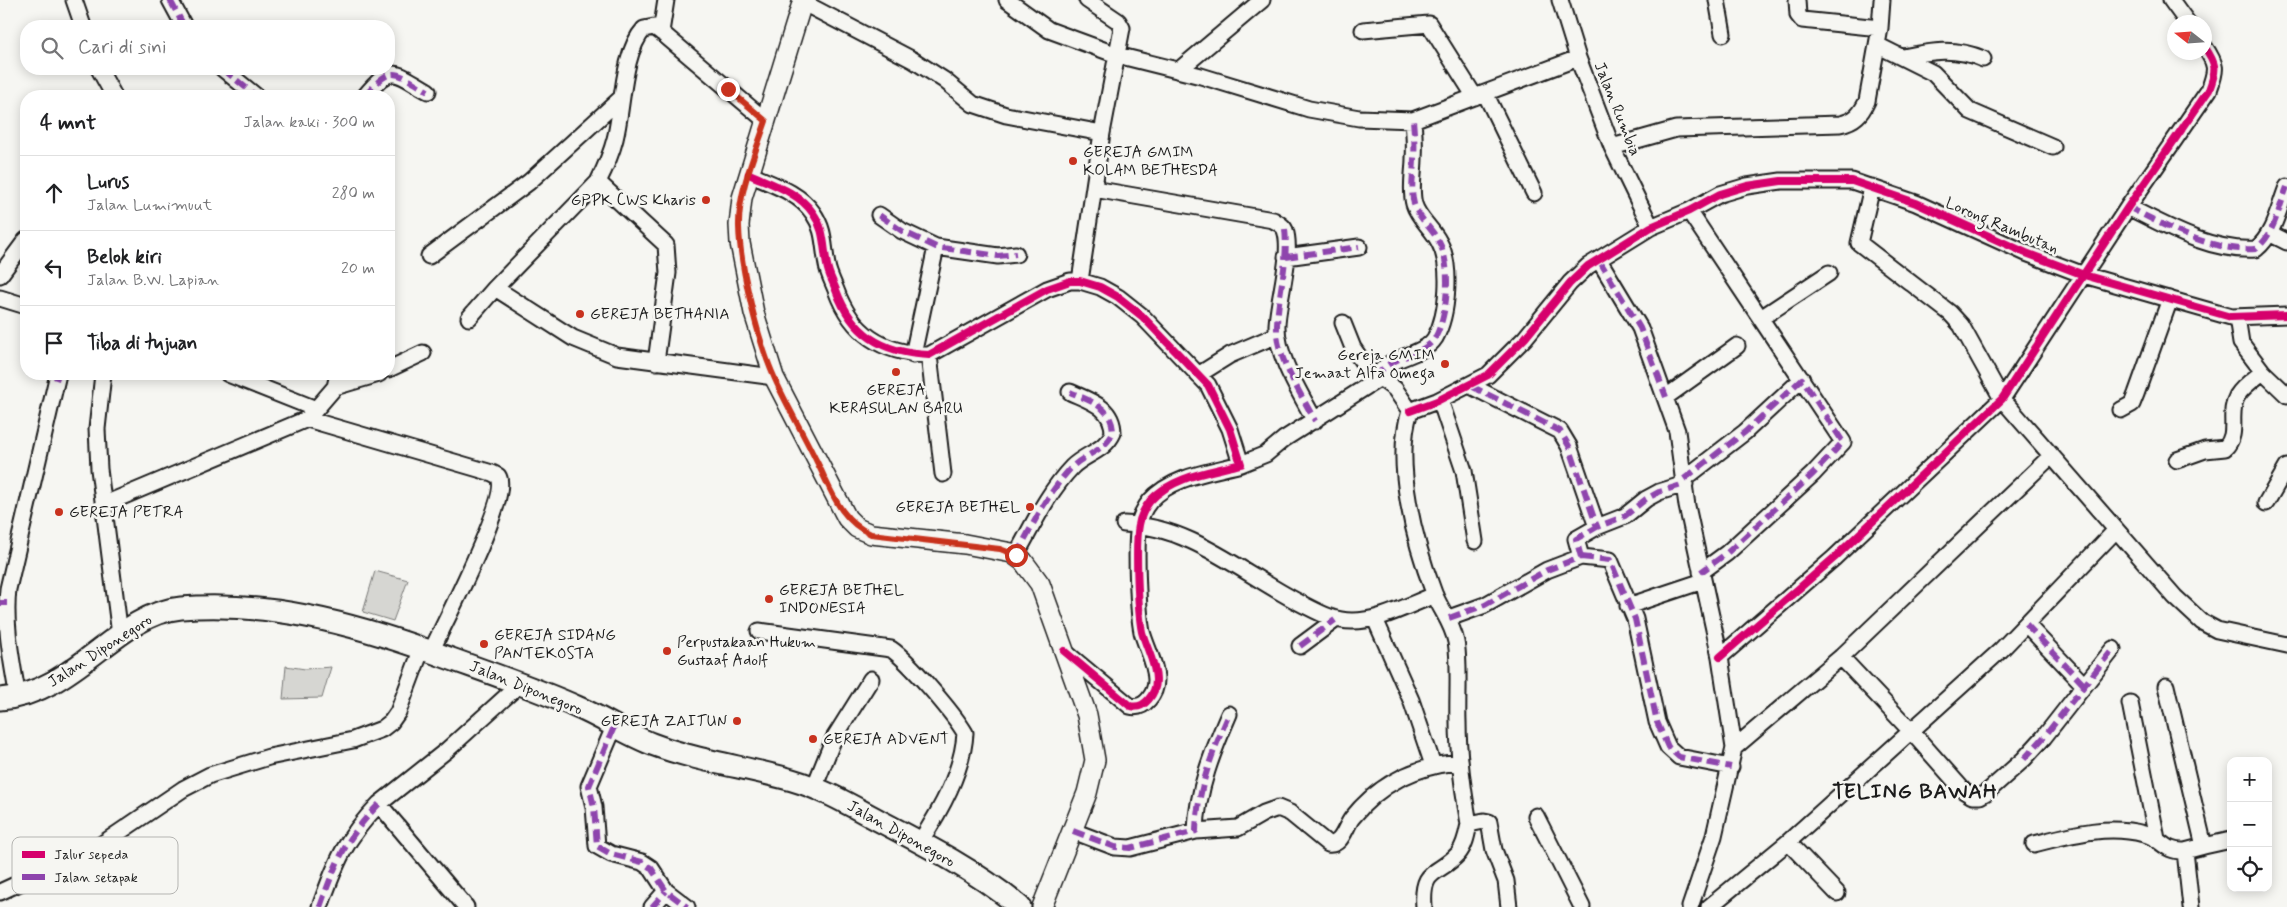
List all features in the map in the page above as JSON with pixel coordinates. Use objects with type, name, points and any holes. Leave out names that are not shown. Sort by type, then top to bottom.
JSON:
[{"type":"main road","name":"Jalan Diponegoro","points":[[9,698],[56,682],[120,636],[158,614],[179,609],[241,608],[322,618],[390,636],[521,683],[582,709],[614,727],[653,745],[680,754],[794,781],[814,788],[920,842],[1006,895],[1020,907]]},
{"type":"street","points":[[74,0],[81,20]]},
{"type":"street","points":[[170,0],[181,20]]},
{"type":"street","points":[[661,32],[666,0]]},
{"type":"street","points":[[1007,0],[1049,30],[1117,55],[1179,70],[1309,110],[1359,118],[1413,120],[1578,58]]},
{"type":"street","points":[[1080,281],[1102,133],[1122,28],[1118,21],[1087,0]]},
{"type":"street","points":[[1179,70],[1262,0]]},
{"type":"street","name":"Jalan Rumbia","points":[[1560,0],[1578,58],[1612,147],[1651,227]]},
{"type":"street","points":[[1717,0],[1723,34]]},
{"type":"street","points":[[1797,0],[1798,14],[1802,20],[1880,28]]},
{"type":"street","points":[[1612,147],[1676,129],[1840,124],[1855,119],[1862,112],[1866,101],[1880,28],[1882,0]]},
{"type":"street","points":[[2171,0],[2182,15]]},
{"type":"street","points":[[1042,907],[1073,831],[1091,778],[1094,747],[1087,715],[1040,584],[1016,555],[1000,549],[883,536],[857,528],[837,502],[774,377],[754,313],[738,225],[742,198],[802,1],[829,6],[944,80],[957,93],[981,107],[1006,115],[1102,133]]},
{"type":"street","points":[[1363,30],[1429,24],[1480,95],[1534,193]]},
{"type":"street","points":[[469,318],[495,288],[598,182],[608,162],[615,139],[620,99],[640,34],[651,27],[661,32],[766,121]]},
{"type":"street","points":[[1877,45],[1933,73],[1970,111],[2053,147]]},
{"type":"street","points":[[1903,57],[1937,50],[1968,52],[1984,59]]},
{"type":"street","points":[[1720,657],[1834,558],[2002,400],[2128,206],[2209,90],[2216,72],[2215,62],[2212,58]]},
{"type":"street","points":[[395,73],[428,91]]},
{"type":"street","points":[[102,75],[111,90]]},
{"type":"street","points":[[230,75],[249,90]]},
{"type":"street","points":[[370,90],[385,75]]},
{"type":"street","points":[[429,256],[529,182],[620,99]]},
{"type":"street","points":[[1131,524],[1150,501],[1166,489],[1184,479],[1241,464],[1266,454],[1284,439],[1377,379],[1378,375],[1386,367],[1433,341],[1439,325],[1448,280],[1446,260],[1439,241],[1418,213],[1412,196],[1415,155],[1413,120]]},
{"type":"street","points":[[749,174],[796,196],[813,213],[824,234],[827,266],[839,299],[846,314],[858,330],[888,347],[913,355],[929,355],[1047,289],[1070,281],[1080,281],[1100,286],[1118,297],[1142,316],[1198,375],[1216,398],[1230,429],[1241,464]]},
{"type":"street","name":"Lorong Rambutan","points":[[1410,411],[1471,386],[1488,375],[1525,338],[1570,283],[1588,266],[1651,227],[1689,211],[1720,194],[1755,185],[1789,181],[1852,181],[1916,203],[2026,253],[2084,276],[2237,318],[2287,316]]},
{"type":"street","points":[[598,182],[666,245],[668,273],[656,362]]},
{"type":"street","points":[[1872,187],[1859,243],[1950,313],[1961,326],[2002,400],[2175,597],[2202,622],[2217,630],[2287,645]]},
{"type":"street","points":[[2128,206],[2169,228],[2194,238],[2226,248],[2256,249],[2263,244],[2270,232],[2287,187]]},
{"type":"street","points":[[1094,189],[1273,220],[1284,229],[1286,257],[1277,335],[1280,350],[1314,421]]},
{"type":"street","points":[[1628,606],[1702,577],[1813,474],[1843,442],[1689,211]]},
{"type":"street","points":[[879,215],[902,231],[936,247],[998,256],[1016,254]]},
{"type":"street","points":[[913,355],[936,247]]},
{"type":"street","points":[[1286,257],[1359,247]]},
{"type":"street","points":[[0,275],[20,248]]},
{"type":"street","points":[[1599,260],[1640,328],[1677,431],[1684,482],[1702,577],[1720,657],[1734,748],[1714,836],[1690,907]]},
{"type":"street","points":[[1761,318],[1829,272]]},
{"type":"street","points":[[495,288],[586,345],[617,356],[774,377]]},
{"type":"street","points":[[0,298],[20,304]]},
{"type":"street","points":[[2121,410],[2132,404],[2170,299]]},
{"type":"street","points":[[2237,318],[2241,343],[2263,372],[2287,395]]},
{"type":"street","points":[[1343,323],[1353,348],[1377,379],[1394,389],[1410,411],[1403,444],[1408,500],[1435,595],[1449,618],[1456,643],[1459,762],[1469,824],[1464,844],[1458,853],[1436,869],[1427,880],[1423,897],[1424,907]]},
{"type":"street","points":[[1198,375],[1230,355],[1277,335]]},
{"type":"street","points":[[1666,397],[1737,346]]},
{"type":"street","points":[[395,367],[423,354]]},
{"type":"street","points":[[929,355],[943,474]]},
{"type":"street","points":[[2177,460],[2205,450],[2225,448],[2231,442],[2233,434],[2232,411],[2238,395],[2263,372]]},
{"type":"street","points":[[1581,557],[1576,539],[1598,527],[1625,516],[1646,499],[1659,492],[1684,482],[1745,432],[1802,378]]},
{"type":"street","name":"Jalan Diponegoro","points":[[9,698],[10,645],[3,603],[56,380]]},
{"type":"street","points":[[102,380],[97,429],[120,636]]},
{"type":"street","points":[[112,837],[183,789],[210,775],[269,757],[353,740],[382,729],[391,722],[398,712],[427,650],[486,535],[501,487],[501,479],[486,470],[312,414],[241,380]]},
{"type":"street","points":[[105,504],[312,414],[337,380]]},
{"type":"street","points":[[1471,386],[1560,431],[1569,446],[1598,527]]},
{"type":"street","points":[[1016,555],[1036,517],[1072,467],[1104,445],[1112,433],[1110,416],[1103,409],[1070,392]]},
{"type":"street","points":[[1440,400],[1464,471],[1475,541]]},
{"type":"street","points":[[1734,748],[1841,657],[2051,456]]},
{"type":"street","points":[[2266,504],[2287,467]]},
{"type":"street","points":[[1131,524],[1158,527],[1212,550],[1295,600],[1334,620],[1351,621],[1375,618],[1435,595]]},
{"type":"street","points":[[1064,651],[1130,706],[1135,707],[1145,703],[1154,693],[1156,677],[1142,630],[1138,546],[1131,524]]},
{"type":"street","points":[[1709,907],[1788,842],[1910,730],[2001,650],[2116,530]]},
{"type":"street","points":[[1449,618],[1485,605],[1547,570],[1581,557],[1610,560],[1640,635],[1658,722],[1668,747],[1679,757],[1731,767]]},
{"type":"street","points":[[1375,618],[1410,700],[1433,765]]},
{"type":"street","points":[[1300,646],[1334,620]]},
{"type":"street","points":[[2026,624],[2084,685]]},
{"type":"street","points":[[759,631],[891,649],[904,659],[952,715],[965,733],[962,752],[943,801],[920,842]]},
{"type":"street","points":[[1841,657],[1964,791],[1972,796],[1980,796],[1996,785],[2044,737],[2113,649]]},
{"type":"street","points":[[814,788],[834,738],[871,679]]},
{"type":"street","points":[[320,907],[333,867],[362,821],[378,804],[446,750],[521,683]]},
{"type":"street","points":[[2166,686],[2204,846]]},
{"type":"street","points":[[2130,703],[2157,839]]},
{"type":"street","points":[[1196,831],[1196,814],[1205,777],[1229,714]]},
{"type":"street","points":[[614,727],[589,786],[594,807],[597,846],[611,854],[642,862],[651,868],[666,891],[688,907]]},
{"type":"street","points":[[1073,831],[1115,847],[1130,848],[1196,831],[1238,828],[1264,813],[1278,808],[1290,813],[1328,844],[1336,843],[1352,818],[1382,790],[1404,776],[1433,765],[1459,762]]},
{"type":"street","points":[[378,804],[466,907]]},
{"type":"street","points":[[1536,816],[1582,907]]},
{"type":"street","points":[[1469,824],[1489,822],[1494,850],[1506,881],[1509,907]]},
{"type":"street","points":[[2034,844],[2114,828],[2145,834],[2157,839],[2167,849],[2185,851],[2227,841]]},
{"type":"street","points":[[1788,842],[1837,893]]},
{"type":"street","points":[[2185,851],[2191,907]]},
{"type":"street","points":[[0,892],[12,886]]},
{"type":"street","points":[[652,907],[666,891]]},
{"type":"shaded area","points":[[375,571],[408,580],[393,621],[363,612]]},
{"type":"shaded area","points":[[286,666],[305,669],[331,667],[322,698],[283,699]]},
{"type":"marked path","points":[[170,0],[181,20]]},
{"type":"marked path","points":[[395,74],[408,79],[428,91]]},
{"type":"marked path","points":[[230,75],[249,90]]},
{"type":"marked path","points":[[370,90],[388,75]]},
{"type":"marked path","points":[[1380,378],[1378,375],[1383,368],[1390,363],[1423,349],[1435,338],[1443,317],[1447,290],[1446,263],[1443,252],[1436,237],[1414,204],[1412,187],[1413,120]]},
{"type":"marked path","points":[[2128,207],[2190,237],[2223,247],[2256,249],[2272,229],[2287,187]]},
{"type":"marked path","points":[[879,215],[902,231],[936,247],[998,256],[1016,254]]},
{"type":"marked path","points":[[1285,229],[1284,269],[1277,320],[1278,344],[1286,366],[1315,421]]},
{"type":"marked path","points":[[1286,257],[1359,247]]},
{"type":"marked path","points":[[1599,260],[1640,328],[1666,397]]},
{"type":"marked path","points":[[1684,479],[1745,432],[1802,379],[1843,442],[1813,474],[1727,553],[1701,572]]},
{"type":"marked path","points":[[1471,386],[1560,431],[1569,446],[1597,527]]},
{"type":"marked path","points":[[1016,555],[1041,509],[1063,477],[1077,463],[1105,444],[1113,433],[1112,424],[1105,411],[1092,402],[1070,392]]},
{"type":"marked path","points":[[1449,618],[1485,605],[1547,570],[1581,557],[1576,539],[1597,527],[1625,516],[1646,499],[1659,492],[1685,484]]},
{"type":"marked path","points":[[1581,557],[1610,560],[1635,619],[1657,722],[1668,747],[1679,757],[1731,767]]},
{"type":"marked path","points":[[0,603],[7,603]]},
{"type":"marked path","points":[[1300,646],[1335,620]]},
{"type":"marked path","points":[[2026,624],[2084,685]]},
{"type":"marked path","points":[[2024,759],[2044,737],[2113,649]]},
{"type":"marked path","points":[[1073,831],[1115,847],[1130,848],[1196,831],[1199,801],[1203,786],[1212,756],[1229,714]]},
{"type":"marked path","points":[[614,727],[589,786],[594,807],[597,846],[611,854],[642,862],[651,868],[666,891],[687,907]]},
{"type":"marked path","points":[[320,907],[343,852],[358,829],[379,804]]},
{"type":"marked path","points":[[652,907],[666,891]]},
{"type":"cycle path","points":[[1720,657],[1834,558],[2002,399],[2128,207],[2209,90],[2214,72],[2212,60]]},
{"type":"cycle path","points":[[749,174],[792,194],[800,199],[813,213],[822,232],[828,271],[843,305],[860,329],[883,345],[897,350],[929,355],[1047,289],[1070,281],[1080,281],[1100,287],[1118,297],[1142,316],[1208,385],[1230,429],[1241,464],[1192,476],[1169,486],[1150,501],[1142,515],[1137,547],[1138,595],[1142,632],[1156,674],[1152,695],[1145,703],[1135,707],[1130,706],[1064,651]]},
{"type":"cycle path","points":[[1410,411],[1437,401],[1488,375],[1525,338],[1570,283],[1588,266],[1651,227],[1689,211],[1720,194],[1747,186],[1781,181],[1852,181],[1916,203],[2026,253],[2084,275],[2231,317],[2287,315]]},
{"type":"place","name":"GEREJA GMIM KOLAM BETHESDA","points":[[1073,161]]},
{"type":"place","name":"GPPK CWS Kharis","points":[[706,200]]},
{"type":"place","name":"GEREJA BETHANIA","points":[[580,314]]},
{"type":"place","name":"Gereja GMIM Jemaat Alfa Omega","points":[[1445,364]]},
{"type":"place","name":"GEREJA KERASULAN BARU","points":[[896,372]]},
{"type":"place","name":"GEREJA BETHEL","points":[[1030,507]]},
{"type":"place","name":"GEREJA PETRA","points":[[59,512]]},
{"type":"place","name":"GEREJA BETHEL INDONESIA","points":[[769,599]]},
{"type":"place","name":"GEREJA SIDANG PANTEKOSTA","points":[[484,644]]},
{"type":"place","name":"Perpustakaan Hukum Gustaaf Adolf","points":[[667,651]]},
{"type":"place","name":"GEREJA ZAITUN","points":[[737,721]]},
{"type":"place","name":"GEREJA ADVENT","points":[[813,739]]},
{"type":"district","name":"TELING BAWAH","points":[[1915,792]]},
{"type":"route","points":[[728,89],[766,121],[742,198],[738,225],[754,313],[774,377],[837,502],[847,518],[857,528],[871,534],[1000,549],[1016,555]]}]
